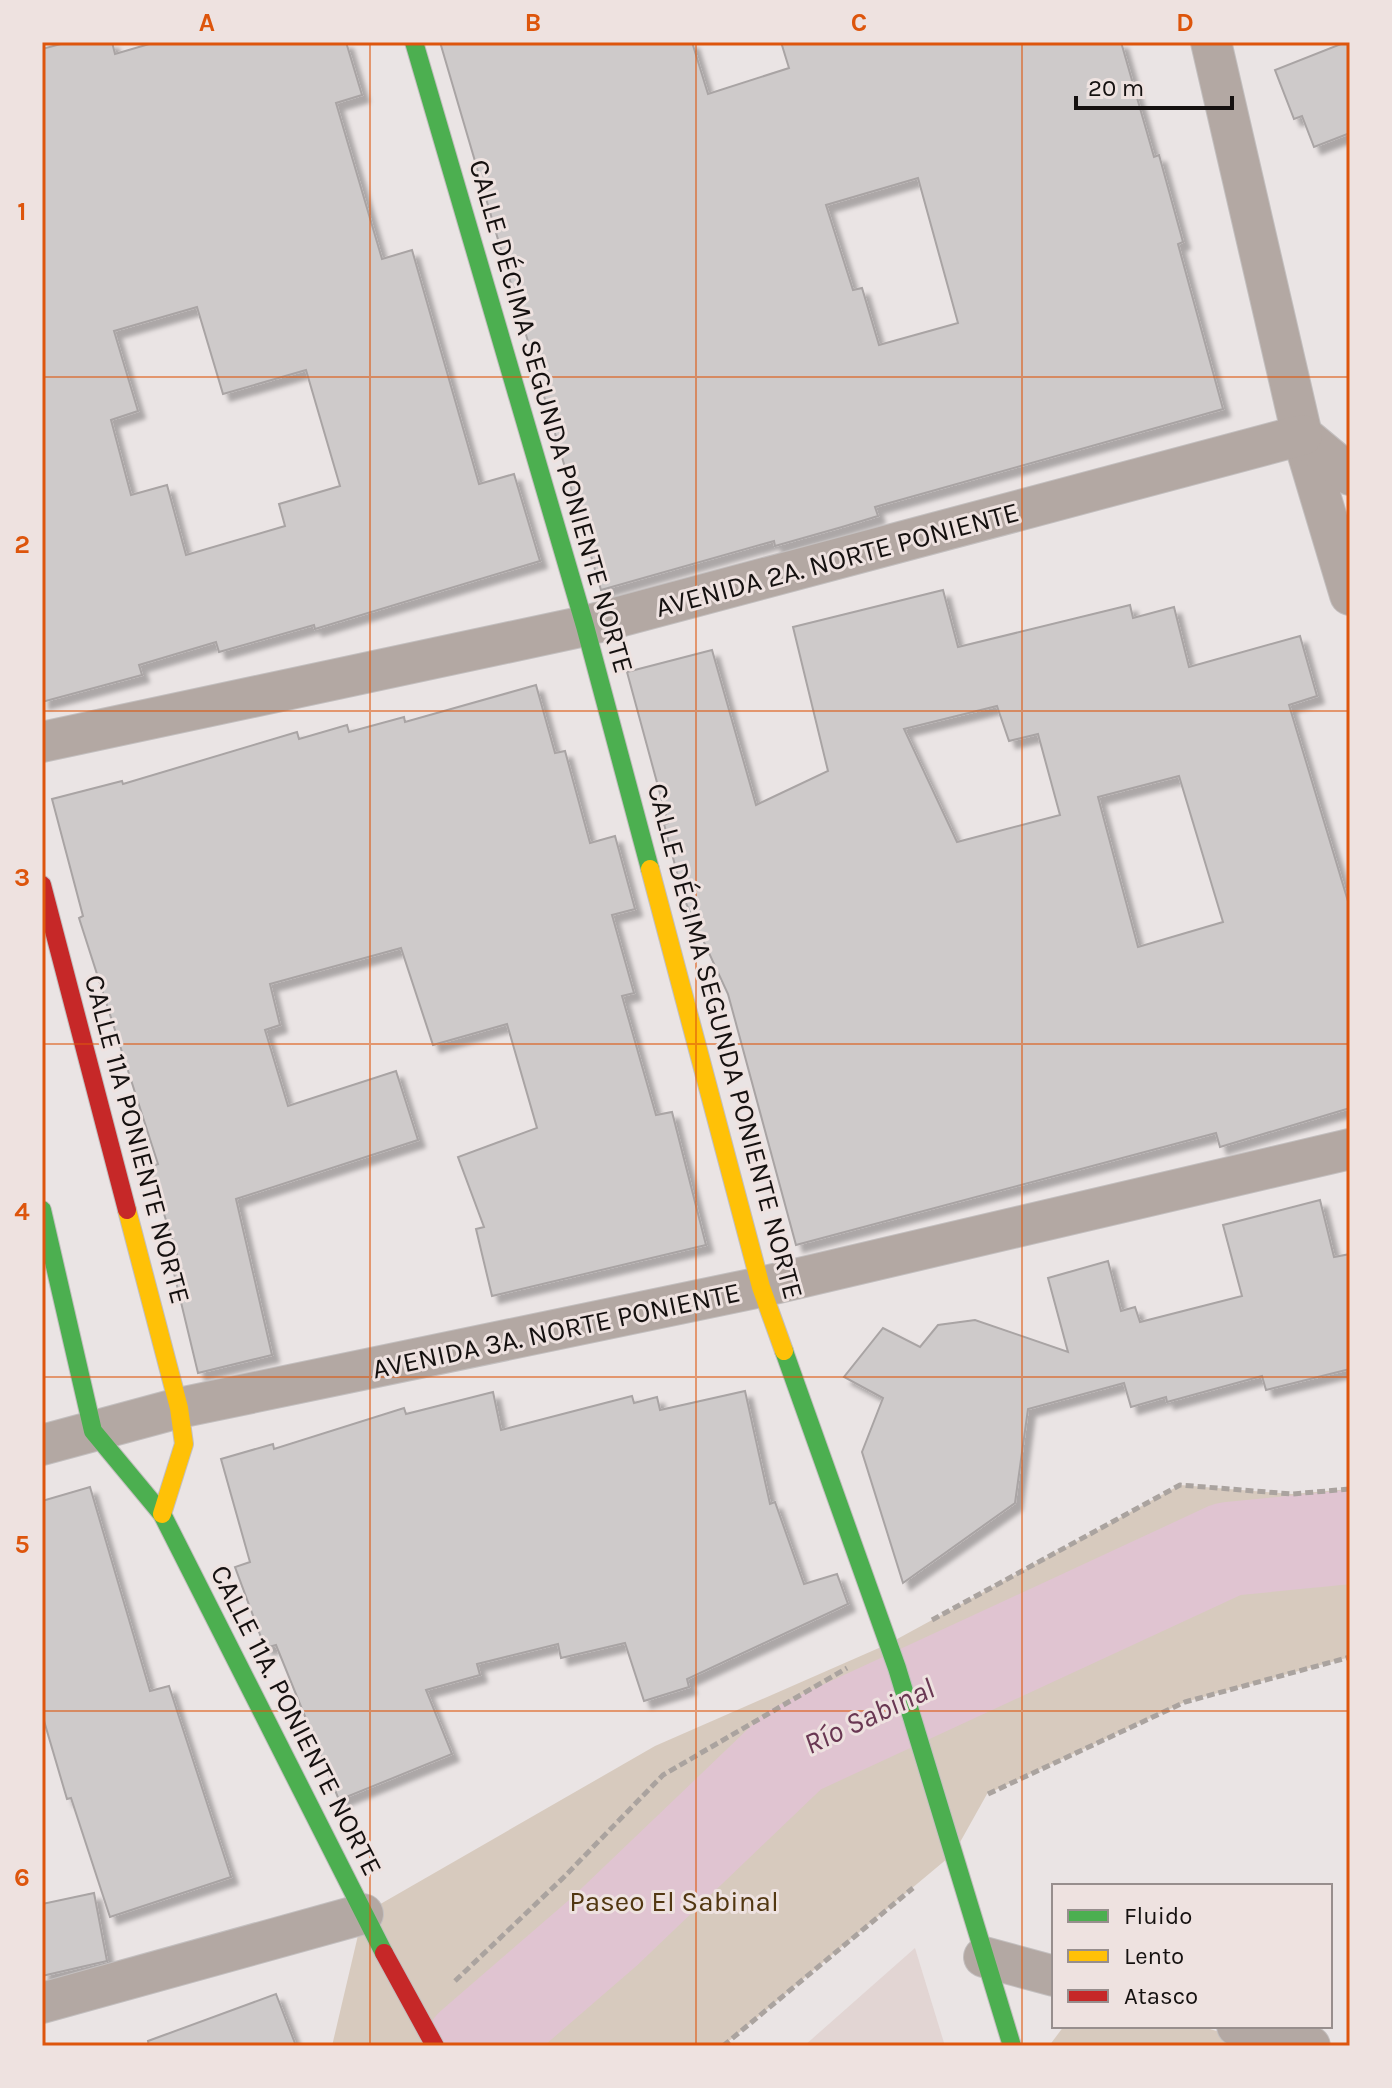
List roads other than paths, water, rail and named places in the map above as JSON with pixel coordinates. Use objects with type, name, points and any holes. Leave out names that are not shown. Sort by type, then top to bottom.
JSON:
[{"type":"street","name":"CALLE DÉCIMA SEGUNDA PONIENTE NORTE","points":[[414,42],[585,626],[761,1287],[897,1668],[1012,2046]]},
{"type":"street","points":[[1211,42],[1302,435],[1350,595]]},
{"type":"street","name":"AVENIDA 2A. NORTE PONIENTE","points":[[42,742],[585,626],[1302,435]]},
{"type":"street","points":[[1302,435],[1350,475]]},
{"type":"street","name":"CALLE 11A PONIENTE NORTE","points":[[42,885],[179,1408]]},
{"type":"street","name":"AVENIDA 3A. NORTE PONIENTE","points":[[42,1445],[179,1408],[761,1287],[1350,1149]]},
{"type":"street","points":[[42,1210],[93,1431],[162,1514]]},
{"type":"street","points":[[162,1514],[184,1444],[179,1408]]},
{"type":"street","name":"CALLE 11A. PONIENTE NORTE","points":[[162,1514],[363,1914],[435,2046]]},
{"type":"street","points":[[42,2003],[363,1914]]},
{"type":"street","points":[[984,1957],[1052,1975]]},
{"type":"street","points":[[1244,2028],[1310,2046]]},
{"type":"waterway","name":"Río Sabinal","points":[[472,2046],[605,1931],[794,1750],[1228,1549],[1350,1537]]},
{"type":"park label","name":"Paseo El Sabinal","points":[[674,1901]]}]
